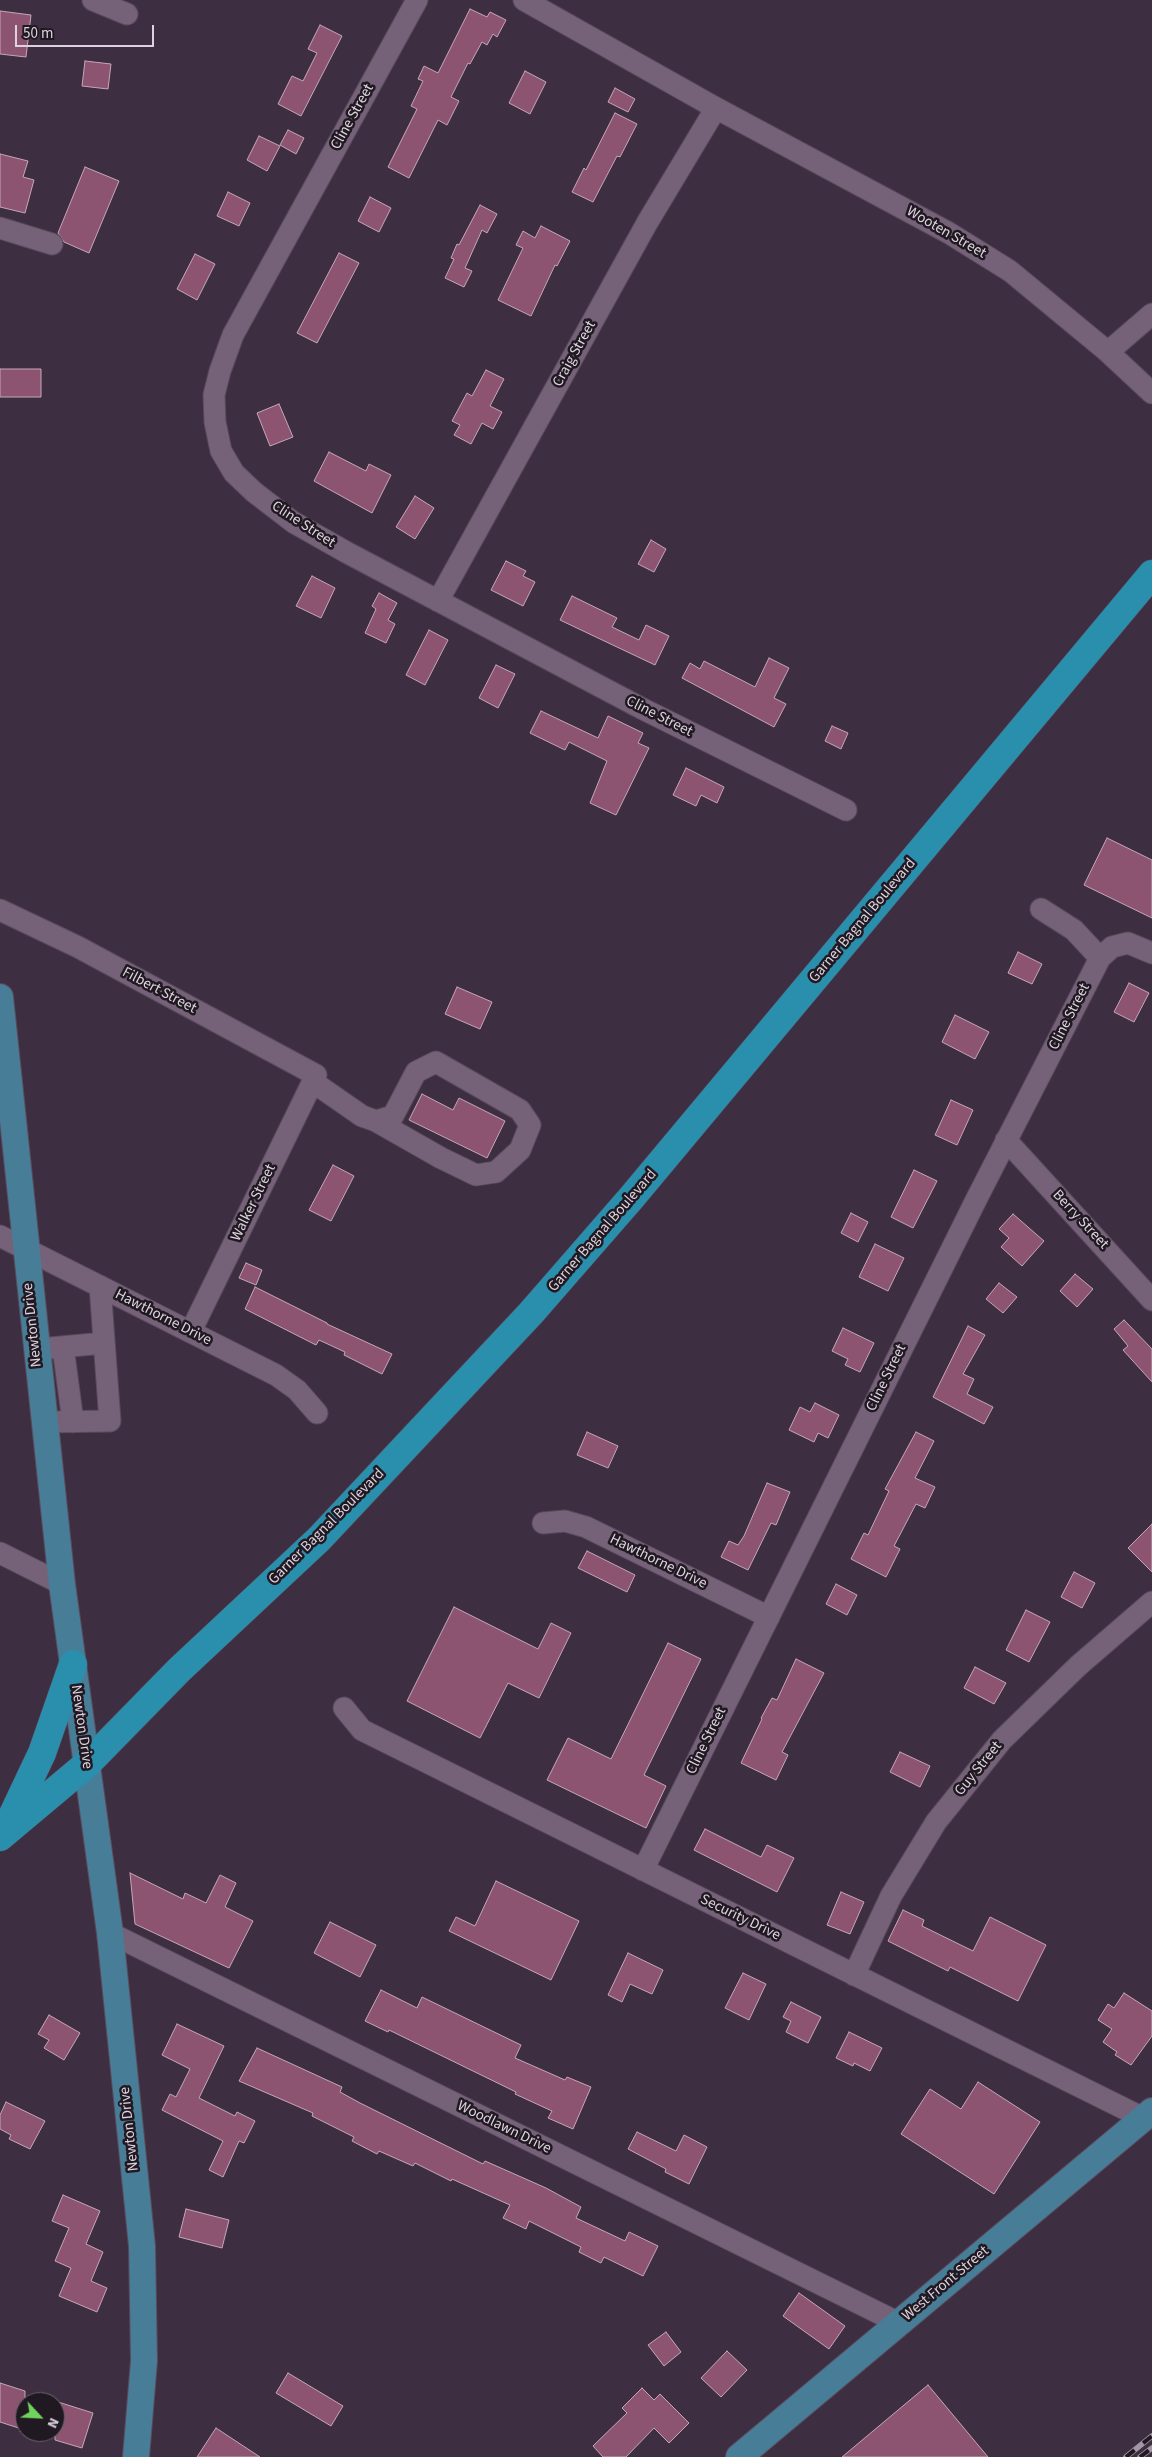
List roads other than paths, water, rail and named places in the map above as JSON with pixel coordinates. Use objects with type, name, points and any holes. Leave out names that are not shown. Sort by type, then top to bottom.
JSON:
[{"type":"highway","name":"Garner Bagnal Boulevard","points":[[2,1836],[87,1764],[179,1670],[319,1539],[531,1313],[632,1197],[1152,574]]},
{"type":"highway","points":[[2,1836],[42,1753],[73,1664]]},
{"type":"main road","name":"Newton Drive","points":[[0,997],[25,1249],[62,1584],[110,1933],[142,2246],[144,2361],[136,2457]]},
{"type":"main road","name":"West Front Street","points":[[739,2457],[1148,2114]]},
{"type":"street","points":[[92,0],[127,14]]},
{"type":"street","name":"Cline Street","points":[[417,0],[233,335],[220,371],[214,395],[215,422],[221,451],[234,473],[254,492],[293,522],[641,708],[846,810]]},
{"type":"street","points":[[524,0],[716,108]]},
{"type":"street","name":"Craig Street","points":[[438,601],[648,223],[716,108]]},
{"type":"street","name":"Wooten Street","points":[[716,108],[949,233],[1010,271],[1108,352],[1152,393]]},
{"type":"street","points":[[0,228],[52,244]]},
{"type":"street","points":[[1108,352],[1152,314]]},
{"type":"street","points":[[1041,909],[1074,930],[1100,958],[1112,947],[1128,943],[1152,953]]},
{"type":"street","name":"Filbert Street","points":[[0,910],[78,947],[315,1079],[362,1116],[376,1121],[440,1158],[476,1175],[496,1172],[520,1150],[530,1125],[520,1110],[436,1062],[416,1072],[393,1116],[376,1121]]},
{"type":"street","name":"Cline Street","points":[[644,1870],[1006,1140],[1100,958]]},
{"type":"street","name":"Walker Street","points":[[191,1331],[315,1079]]},
{"type":"street","name":"Berry Street","points":[[1006,1140],[1152,1300]]},
{"type":"street","name":"Hawthorne Drive","points":[[0,1236],[276,1375],[297,1390],[317,1413]]},
{"type":"street","points":[[44,1422],[110,1421],[100,1286]]},
{"type":"street","points":[[36,1349],[104,1343]]},
{"type":"street","points":[[63,1347],[74,1422]]},
{"type":"street","name":"Hawthorne Drive","points":[[543,1523],[565,1521],[586,1527],[769,1617]]},
{"type":"street","points":[[0,1553],[62,1584]]},
{"type":"street","name":"Guy Street","points":[[854,1974],[892,1896],[936,1822],[996,1747],[1078,1666],[1152,1602]]},
{"type":"street","name":"Security Drive","points":[[344,1708],[362,1730],[854,1974],[1148,2114]]},
{"type":"street","name":"Woodlawn Drive","points":[[110,1933],[899,2323]]},
{"type":"railway","points":[[1126,2457],[1152,2436]]},
{"type":"railway","points":[[1140,2457],[1152,2448]]}]
